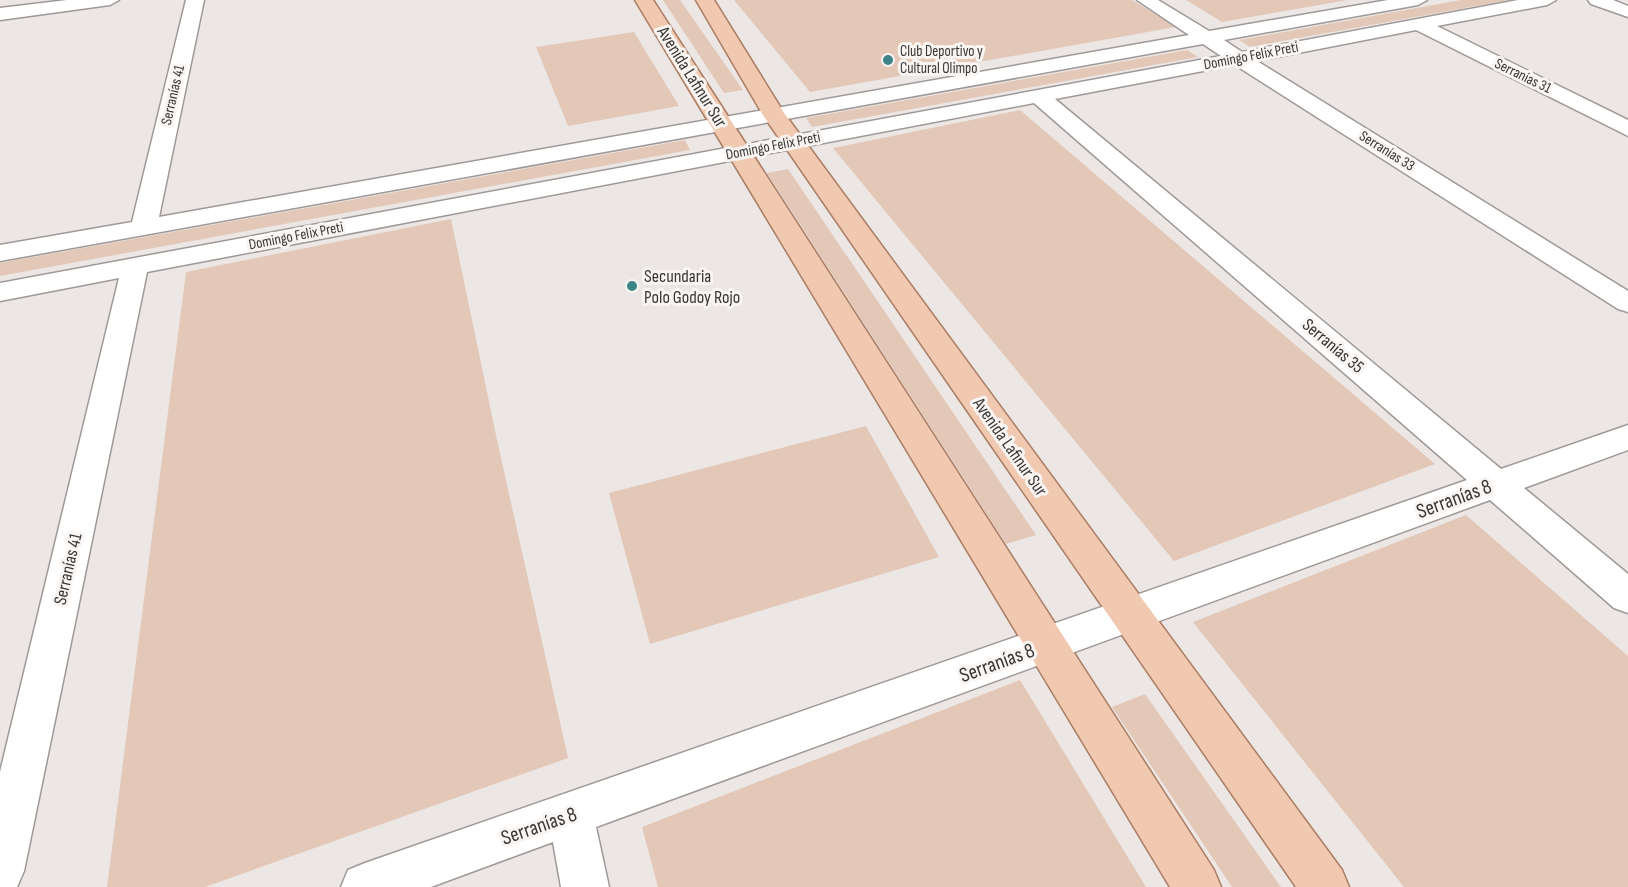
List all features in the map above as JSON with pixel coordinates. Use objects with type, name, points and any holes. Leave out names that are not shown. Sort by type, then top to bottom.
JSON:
[{"type":"main road","name":"Avenida Lafinur Sur","points":[[644,0],[1197,887]]},
{"type":"main road","name":"Avenida Lafinur Sur","points":[[705,0],[774,115],[1325,887]]},
{"type":"street","points":[[0,14],[110,0]]},
{"type":"street","name":"Serranías 41","points":[[144,226],[195,0]]},
{"type":"street","name":"Serranías 33","points":[[1146,0],[1628,303]]},
{"type":"street","name":"Domingo Felix Preti","points":[[0,253],[1206,38],[1376,3],[1418,0]]},
{"type":"street","name":"Domingo Felix Preti","points":[[0,292],[1547,0]]},
{"type":"street","points":[[1598,0],[1628,12]]},
{"type":"street","name":"Serranías 31","points":[[1418,24],[1628,129]]},
{"type":"street","name":"Serranías 35","points":[[1038,96],[1628,597]]},
{"type":"street","name":"Serranías 41","points":[[0,871],[135,267]]},
{"type":"street","name":"Serranías 8","points":[[365,887],[1628,437]]},
{"type":"street","points":[[571,815],[585,887]]},
{"type":"shaded area","points":[[663,0],[680,0],[743,90],[724,93]]},
{"type":"shaded area","name":"Club Deportivo y Cultural Olimpo","points":[[734,0],[1132,0],[1176,27],[810,92]]},
{"type":"shaded area","points":[[1186,0],[1348,0],[1222,22]]},
{"type":"shaded area","points":[[1461,0],[1509,0],[1250,47],[1239,40]]},
{"type":"shaded area","points":[[634,32],[679,106],[568,126],[536,47]]},
{"type":"shaded area","points":[[1187,50],[1198,57],[812,127],[806,118]]},
{"type":"shaded area","points":[[1020,110],[1435,464],[1174,561],[833,148]]},
{"type":"shaded area","points":[[685,140],[690,150],[0,276],[0,263]]},
{"type":"shaded area","points":[[788,169],[1036,535],[1006,544],[767,173]]},
{"type":"shaded area","points":[[451,219],[497,440],[568,758],[205,887],[107,887],[186,272]]},
{"type":"shaded area","points":[[866,426],[939,557],[650,644],[609,493]]},
{"type":"shaded area","points":[[1466,515],[1628,656],[1628,887],[1404,887],[1193,622]]},
{"type":"shaded area","points":[[1020,680],[1146,887],[658,887],[642,827]]},
{"type":"shaded area","points":[[1145,694],[1281,887],[1232,887],[1112,707]]},
{"type":"place","name":"Club Deportivo y Cultural Olimpo","points":[[888,60]]},
{"type":"place","name":"Secundaria Polo Godoy Rojo","points":[[632,286]]}]
